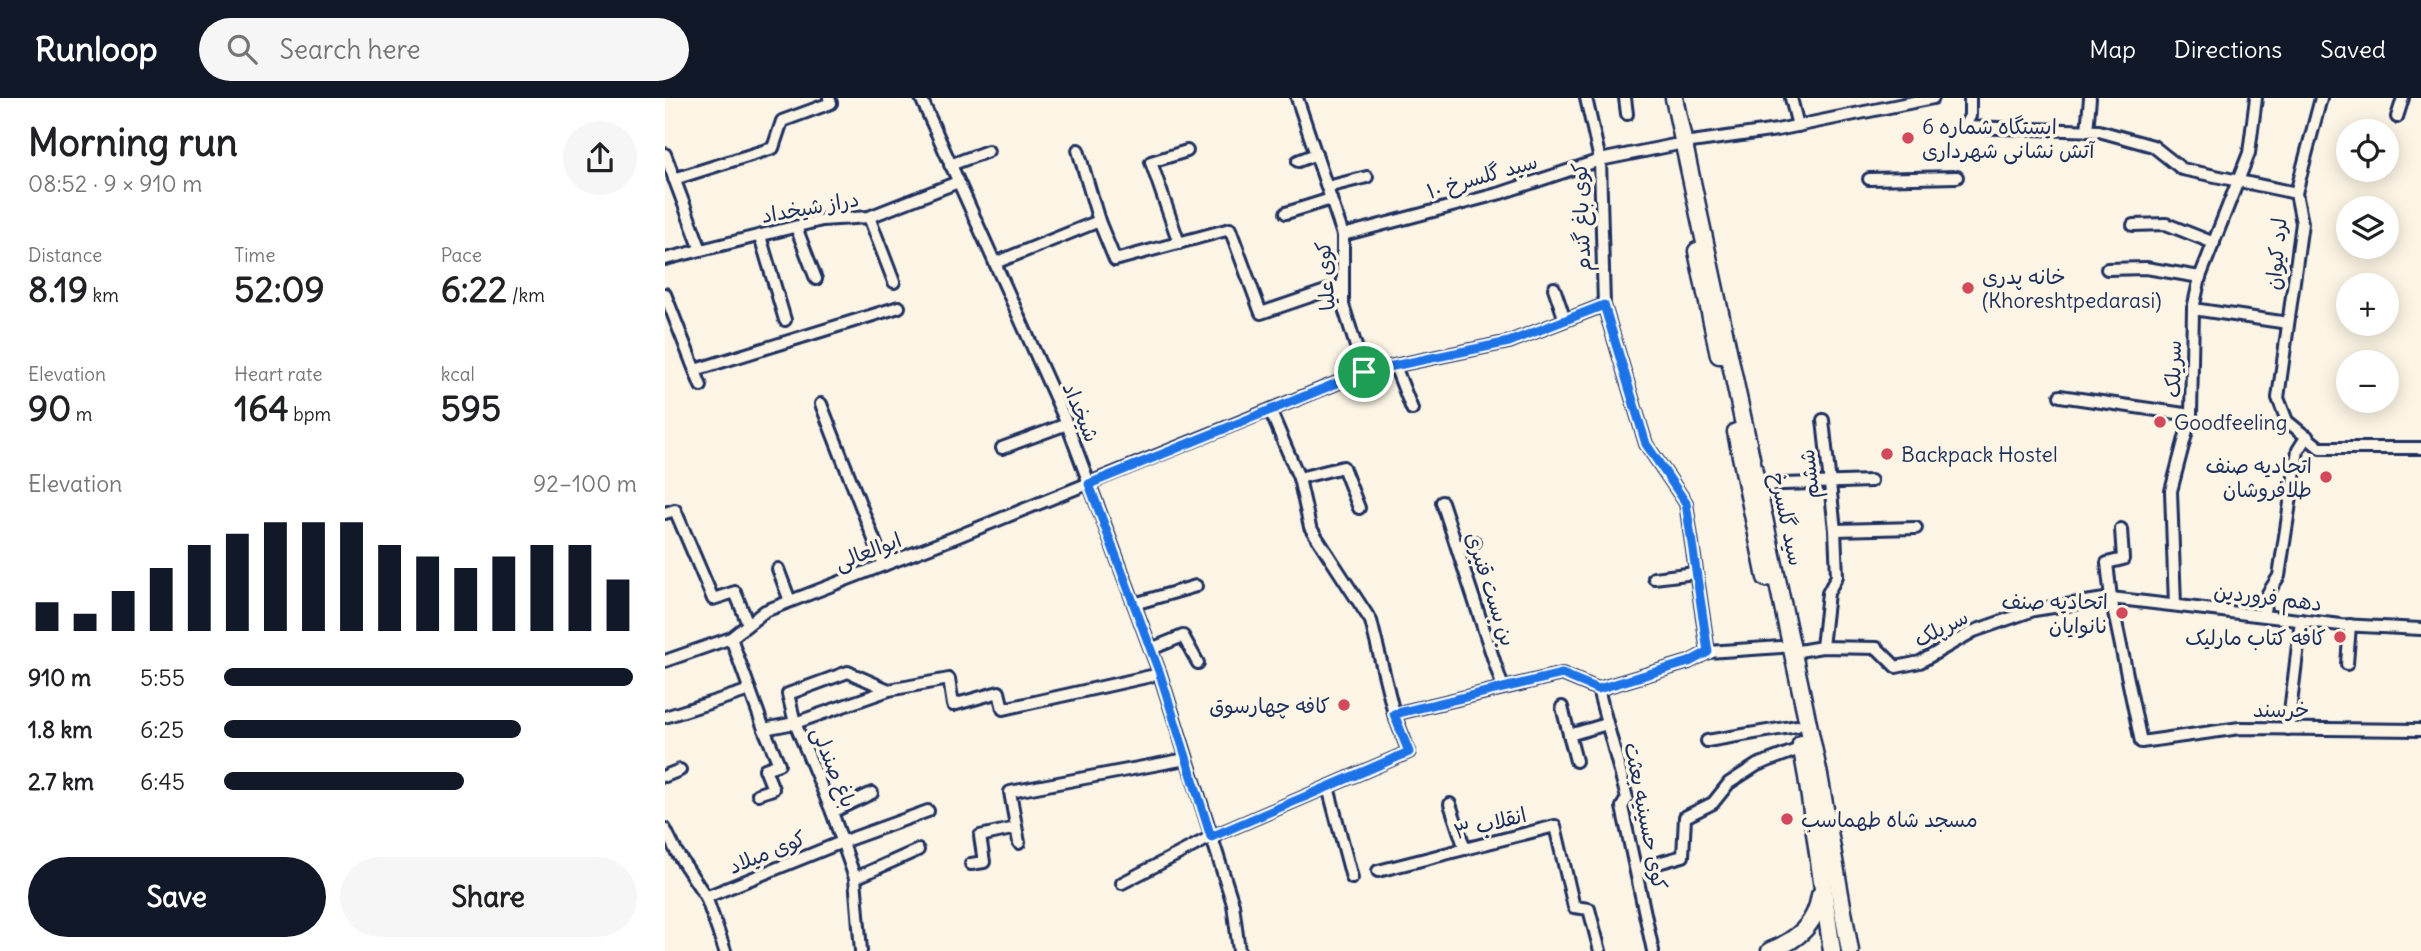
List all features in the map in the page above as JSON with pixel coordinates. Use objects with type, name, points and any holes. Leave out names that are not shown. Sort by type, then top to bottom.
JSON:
[{"type":"main road","name":"سید گلسرخ","points":[[1663,98],[1679,144]]},
{"type":"main road","name":"سید گلسرخ","points":[[1674,98],[1679,144],[1787,650],[1819,775],[1850,951]]},
{"type":"main road","name":"سید گلسرخ","points":[[1716,315],[1758,485],[1787,650],[1832,951]]},
{"type":"main road","points":[[1770,951],[1803,933],[1818,909],[1822,878]]},
{"type":"street","points":[[670,173],[773,148],[782,121],[831,103],[829,98]]},
{"type":"street","name":"شیخداد","points":[[921,98],[1067,424],[1151,649],[1233,904],[1239,951]]},
{"type":"street","name":"کوی علیا","points":[[1297,98],[1343,235],[1343,305],[1364,372]]},
{"type":"street","name":"کوی باغ گندم","points":[[1586,98],[1600,160],[1604,305],[1646,444],[1686,503],[1708,652]]},
{"type":"street","points":[[1625,98],[1627,114]]},
{"type":"street","points":[[1791,98],[1798,125]]},
{"type":"street","name":"سید گلسرخ ۱۰","points":[[1343,235],[1501,193],[1600,160],[1933,98]]},
{"type":"street","name":"لرد کیوان","points":[[1970,98],[1970,116],[1964,127],[2099,131],[2153,146],[2182,169],[2296,193],[2302,223],[2278,398],[2287,421],[2320,448],[2421,448]]},
{"type":"street","points":[[2087,131],[2089,98]]},
{"type":"street","points":[[2296,193],[2321,98]]},
{"type":"street","points":[[2397,117],[2403,98]]},
{"type":"street","name":"سریلک","points":[[2175,605],[2172,491],[2191,415],[2193,309],[2200,277],[2249,153],[2256,99]]},
{"type":"street","points":[[1078,150],[1099,221],[1115,260],[1230,229],[1261,313],[1343,285]]},
{"type":"street","points":[[950,164],[988,151]]},
{"type":"street","points":[[1179,243],[1151,162],[1187,151]]},
{"type":"street","points":[[1298,160],[1316,154]]},
{"type":"street","points":[[665,155],[701,250]]},
{"type":"street","points":[[1327,187],[1367,177]]},
{"type":"street","points":[[1869,179],[1957,177]]},
{"type":"street","name":"دراز شیخداد","points":[[665,259],[822,220],[869,216],[958,182]]},
{"type":"street","points":[[1286,213],[1331,199]]},
{"type":"street","points":[[869,216],[894,282]]},
{"type":"street","points":[[995,262],[1099,221]]},
{"type":"street","points":[[2133,225],[2166,224],[2214,243]]},
{"type":"street","points":[[796,227],[815,279]]},
{"type":"street","points":[[760,236],[785,320]]},
{"type":"street","points":[[2108,269],[2146,268],[2200,277]]},
{"type":"street","points":[[1554,288],[1565,320]]},
{"type":"street","points":[[665,294],[701,386]]},
{"type":"street","name":"ابوالعالی","points":[[665,660],[731,638],[765,611],[1089,484],[1364,372],[1509,342],[1604,305]]},
{"type":"street","points":[[695,370],[794,337],[899,307]]},
{"type":"street","points":[[2193,309],[2288,323]]},
{"type":"street","points":[[1395,366],[1412,409]]},
{"type":"street","points":[[2060,396],[2191,415]]},
{"type":"street","points":[[821,404],[884,565]]},
{"type":"street","points":[[1122,883],[1211,837],[1409,752],[1394,714],[1371,621],[1310,527],[1299,478],[1270,410]]},
{"type":"street","name":"ششم","points":[[1822,647],[1828,593],[1837,576],[1835,530],[1823,420]]},
{"type":"street","points":[[1002,448],[1067,424]]},
{"type":"street","points":[[2263,615],[2268,593],[2279,576],[2298,450],[2307,436]]},
{"type":"street","points":[[1299,478],[1343,467],[1359,508]]},
{"type":"street","points":[[1758,485],[1871,481]]},
{"type":"street","name":"بن بست قنبری","points":[[1442,502],[1503,688]]},
{"type":"street","points":[[665,513],[675,510],[713,599],[735,592],[748,624]]},
{"type":"street","points":[[1835,530],[1916,528]]},
{"type":"street","points":[[2111,598],[2107,563],[2123,559],[2121,529]]},
{"type":"street","points":[[1457,546],[1475,542]]},
{"type":"street","points":[[778,569],[790,601]]},
{"type":"street","points":[[1654,578],[1695,573]]},
{"type":"street","points":[[1134,604],[1196,586]]},
{"type":"street","name":"سرپلک","points":[[1598,689],[1689,662],[1708,652],[1822,647],[1877,648],[1896,667],[1920,662],[1973,631],[2034,610],[2111,598]]},
{"type":"street","name":"دهم فروردین","points":[[2111,598],[2350,625],[2421,629]]},
{"type":"street","name":"خرسند","points":[[2111,598],[2141,743],[2240,728],[2421,730]]},
{"type":"street","points":[[2288,729],[2301,620]]},
{"type":"street","points":[[2347,664],[2350,625]]},
{"type":"street","points":[[1151,649],[1182,636],[1198,663]]},
{"type":"street","points":[[731,638],[779,764],[765,769],[773,789],[758,794]]},
{"type":"street","points":[[889,690],[848,672],[788,694],[795,723],[889,690],[949,680],[953,705],[999,692],[1003,709],[1160,674]]},
{"type":"street","points":[[1394,714],[1562,674],[1598,689]]},
{"type":"street","name":"کوی حسینیه بعثت","points":[[1598,689],[1627,798],[1622,807],[1654,951]]},
{"type":"street","points":[[665,717],[751,690]]},
{"type":"street","points":[[1562,707],[1576,761]]},
{"type":"street","name":"باغ صندلی","points":[[764,729],[795,723],[832,812],[855,878],[862,951]]},
{"type":"street","points":[[1569,734],[1607,724]]},
{"type":"street","points":[[1707,741],[1797,726]]},
{"type":"street","points":[[1636,869],[1682,856],[1685,817],[1713,803],[1729,783],[1756,765],[1802,748]]},
{"type":"street","points":[[1019,843],[1010,792],[1186,759]]},
{"type":"street","points":[[665,776],[680,770]]},
{"type":"street","points":[[1328,787],[1352,878]]},
{"type":"street","points":[[832,812],[872,793]]},
{"type":"street","points":[[1450,804],[1465,849]]},
{"type":"street","name":"کوی میلاد","points":[[706,897],[927,811]]},
{"type":"street","name":"انقلاب ۳","points":[[1378,871],[1555,826],[1574,907],[1589,909],[1600,951]]},
{"type":"street","points":[[971,864],[984,862],[980,836],[1016,828]]},
{"type":"street","points":[[665,829],[677,853],[706,897],[725,951]]},
{"type":"street","points":[[855,878],[918,850]]},
{"type":"place","name":"ایستگاه شماره 6 آتش نشانی شهرداری","points":[[1908,138]]},
{"type":"place","name":"خانه پدری (Khoreshtpedarasi)","points":[[1968,288]]},
{"type":"place","name":"Goodfeeling","points":[[2160,422]]},
{"type":"place","name":"Backpack Hostel","points":[[1887,454]]},
{"type":"place","name":"اتحادیه صنف طلافروشان","points":[[2326,477]]},
{"type":"place","name":"اتحادیه صنف نانوایان","points":[[2122,613]]},
{"type":"place","name":"کافه کتاب مارلیک","points":[[2340,637]]},
{"type":"place","name":"کافه چهارسوق","points":[[1344,705]]},
{"type":"place","name":"مسجد شاه طهماسب","points":[[1787,819]]},
{"type":"route","points":[[1604,305],[1646,444],[1686,503],[1708,652],[1689,662],[1598,689],[1562,674],[1394,714],[1409,752],[1211,837],[1160,674],[1089,484],[1364,372],[1509,342],[1604,305]]}]
